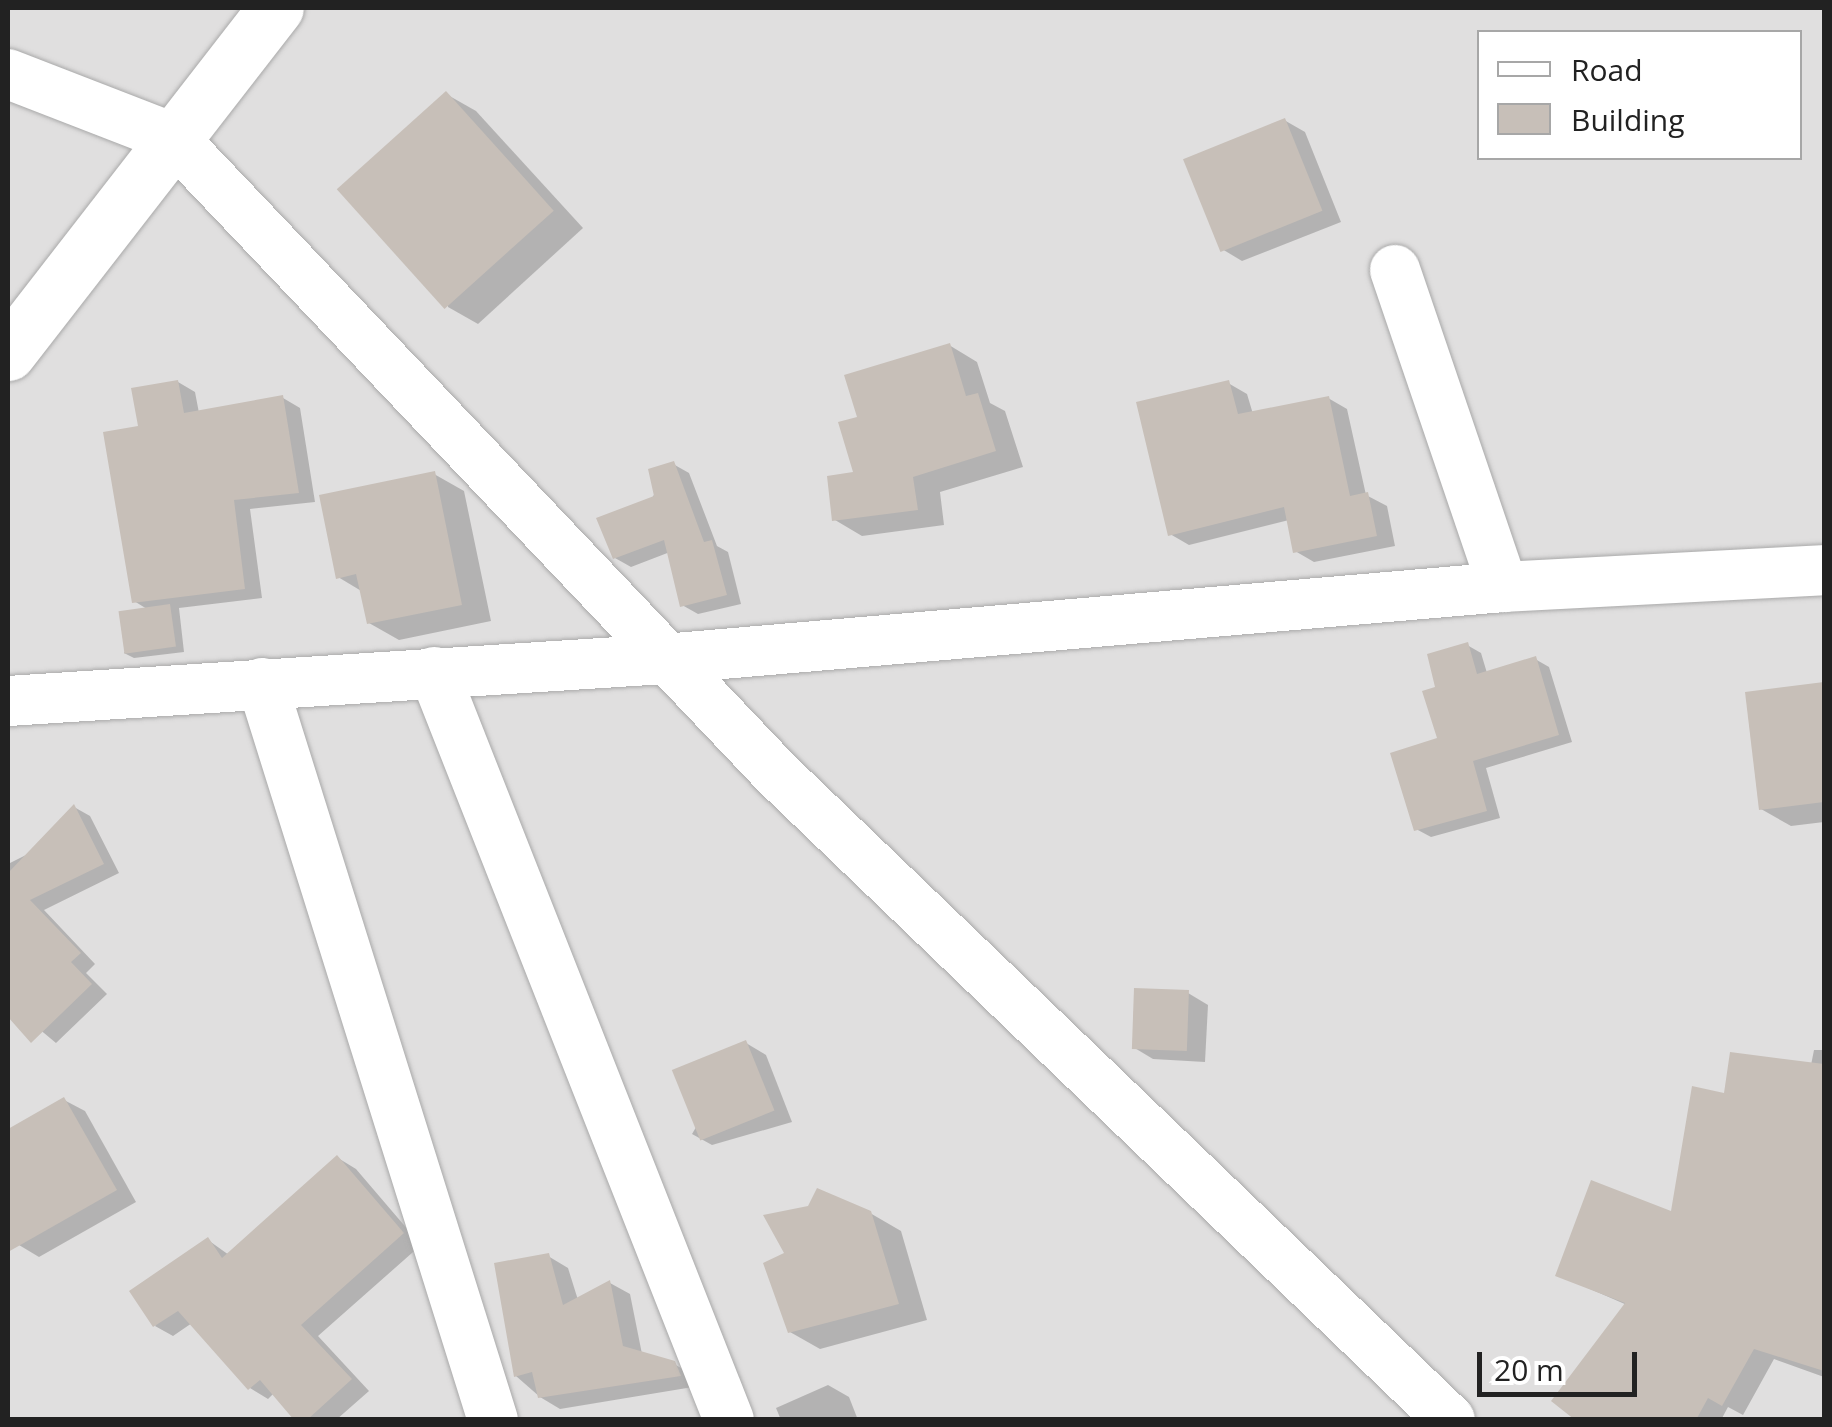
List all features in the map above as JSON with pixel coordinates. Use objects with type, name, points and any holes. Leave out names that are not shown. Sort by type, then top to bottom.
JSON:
[{"type":"street","points":[[8,353],[276,8]]},
{"type":"street","points":[[8,74],[173,138],[664,659],[1020,1012],[1450,1420]]},
{"type":"street","points":[[1395,270],[1504,587]]},
{"type":"street","points":[[8,701],[664,659],[1504,587],[1824,570]]},
{"type":"street","points":[[434,672],[729,1420]]},
{"type":"street","points":[[262,683],[493,1420]]},
{"type":"shaded area","points":[[8,8],[1824,8],[1824,1419],[8,1419]]},
{"type":"building","points":[[446,91],[554,211],[444,309],[337,189]]},
{"type":"building","points":[[1285,118],[1322,211],[1220,252],[1183,159]]},
{"type":"building","points":[[950,343],[966,396],[978,393],[996,451],[913,477],[918,510],[832,521],[827,476],[853,472],[838,422],[857,417],[844,375]]},
{"type":"building","points":[[178,380],[184,413],[283,395],[299,493],[234,500],[245,589],[132,603],[103,432],[138,426],[131,388]]},
{"type":"building","points":[[1229,380],[1238,414],[1329,396],[1350,496],[1368,492],[1377,536],[1293,553],[1284,507],[1168,536],[1136,402]]},
{"type":"building","points":[[674,461],[704,542],[712,540],[727,595],[680,607],[664,540],[613,559],[596,518],[654,496],[648,469]]},
{"type":"building","points":[[435,471],[462,605],[367,624],[356,574],[336,579],[319,495]]},
{"type":"building","points":[[170,604],[176,647],[124,654],[119,611]]},
{"type":"building","points":[[1468,642],[1477,674],[1536,656],[1559,735],[1473,761],[1487,811],[1414,831],[1390,753],[1437,738],[1422,691],[1435,687],[1427,654]]},
{"type":"building","points":[[1824,682],[1824,802],[1759,810],[1745,692]]},
{"type":"building","points":[[74,804],[104,864],[30,900],[81,953],[71,962],[92,984],[31,1043],[8,1017],[8,873]]},
{"type":"building","points":[[1134,988],[1189,990],[1187,1051],[1132,1049]]},
{"type":"building","points":[[746,1040],[774,1110],[700,1140],[672,1070]]},
{"type":"building","points":[[1730,1052],[1824,1064],[1824,1371],[1754,1349],[1722,1406],[1708,1398],[1696,1420],[1575,1420],[1551,1401],[1625,1303],[1555,1276],[1591,1180],[1671,1211],[1692,1086],[1724,1093]]},
{"type":"building","points":[[64,1097],[117,1190],[8,1252],[8,1129]]},
{"type":"building","points":[[337,1155],[404,1233],[301,1325],[352,1379],[307,1420],[294,1420],[260,1380],[248,1390],[178,1311],[153,1327],[129,1291],[208,1237],[222,1258]]},
{"type":"building","points":[[817,1188],[871,1211],[899,1304],[788,1333],[763,1263],[784,1253],[763,1215],[808,1206]]},
{"type":"building","points":[[549,1253],[563,1305],[610,1280],[623,1346],[675,1361],[681,1376],[538,1398],[532,1372],[514,1377],[494,1263]]}]
